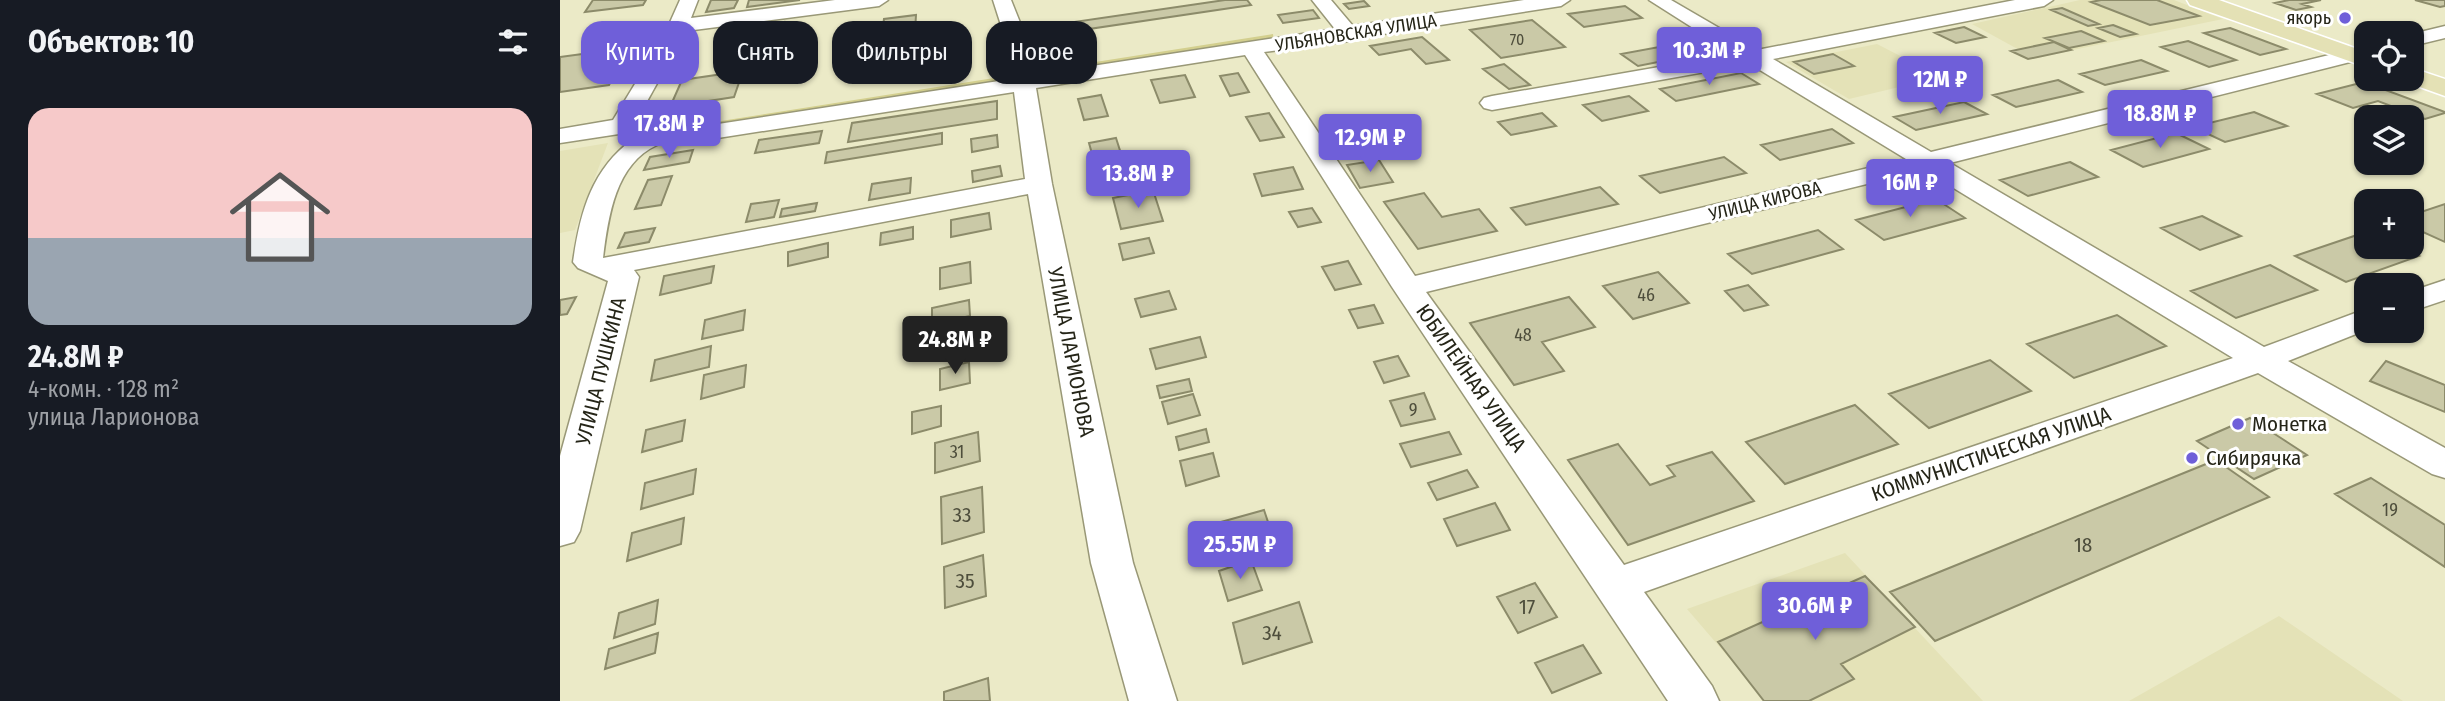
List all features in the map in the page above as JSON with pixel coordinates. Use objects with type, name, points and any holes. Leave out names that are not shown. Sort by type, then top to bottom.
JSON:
[{"type":"main road","points":[[2198,0],[2354,53]]},
{"type":"main road","points":[[2424,80],[2445,88]]},
{"type":"street","points":[[680,21],[689,0]]},
{"type":"street","points":[[699,23],[879,0]]},
{"type":"street","name":"УЛИЦА ЛАРИОНОВА","points":[[1002,0],[1024,85],[1039,184],[1112,563],[1153,701]]},
{"type":"street","points":[[1321,0],[1350,35]]},
{"type":"street","name":"УЛЬЯНОВСКАЯ УЛИЦА","points":[[651,137],[705,133],[1024,85],[1561,0]]},
{"type":"street","points":[[1658,0],[2261,360],[2445,465]]},
{"type":"street","points":[[1492,103],[1753,57],[2044,0]]},
{"type":"street","points":[[2424,37],[2445,32]]},
{"type":"street","name":"ЮБИЛЕЙНАЯ УЛИЦА","points":[[1252,50],[1407,287],[1695,701]]},
{"type":"street","name":"УЛИЦА КИРОВА","points":[[1407,287],[2354,58]]},
{"type":"street","points":[[621,127],[645,84]]},
{"type":"street","points":[[560,136],[621,127],[651,137]]},
{"type":"street","name":"УЛИЦА ПУШКИНА","points":[[560,531],[624,277],[588,262],[594,210],[608,179],[623,159],[651,137]]},
{"type":"street","points":[[600,268],[1039,184]]},
{"type":"street","points":[[2424,297],[2445,289]]},
{"type":"street","name":"КОММУНИСТИЧЕСКАЯ УЛИЦА","points":[[1615,585],[2261,360],[2354,324]]},
{"type":"shaded area","points":[[2080,0],[2174,0],[2223,19],[2034,58],[1972,24]]},
{"type":"shaded area","points":[[1273,34],[1274,42],[1097,69],[1097,62]]},
{"type":"shaded area","points":[[1877,44],[1941,77],[1849,99],[1786,62]]},
{"type":"shaded area","points":[[986,79],[986,84],[995,84],[690,130],[670,129],[956,84],[972,84],[972,81]]},
{"type":"shaded area","points":[[608,143],[575,230],[560,233],[560,151]]},
{"type":"shaded area","points":[[1845,553],[1983,701],[1766,701],[1687,609]]},
{"type":"shaded area","points":[[2279,616],[2403,701],[2129,701]]},
{"type":"building","points":[[593,0],[646,0],[643,5],[585,12]]},
{"type":"building","points":[[711,0],[738,0],[734,8],[706,12]]},
{"type":"building","points":[[749,0],[800,0],[747,7]]},
{"type":"building","points":[[1225,0],[1247,0],[1251,5],[1097,28],[1097,21],[1081,21]]},
{"type":"building","points":[[2157,0],[2199,16],[2150,25],[2091,2]]},
{"type":"building","points":[[2321,0],[2302,4],[2311,7],[2296,10],[2275,3]]},
{"type":"building","points":[[2415,0],[2445,0],[2445,6],[2440,7]]},
{"type":"building","points":[[1364,1],[1369,6],[1349,9],[1344,4]]},
{"type":"building","points":[[1625,6],[1642,18],[1584,27],[1568,14]]},
{"type":"building","points":[[2062,8],[2099,24],[2088,26],[2051,10]]},
{"type":"building","points":[[1313,10],[1319,18],[1283,23],[1278,15]]},
{"type":"building","points":[[916,15],[916,21],[884,19]]},
{"type":"building","points":[[1532,20],[1565,47],[1501,58],[1470,30]]},
{"type":"building","points":[[2113,25],[2136,34],[2120,37],[2098,28]]},
{"type":"building","points":[[1964,27],[1985,37],[1956,43],[1935,33]]},
{"type":"building","points":[[2230,28],[2286,49],[2260,55],[2204,33]]},
{"type":"building","points":[[2081,31],[2104,41],[2069,48],[2045,38]]},
{"type":"building","points":[[1422,37],[1449,60],[1426,64],[1411,49],[1379,55],[1370,46]]},
{"type":"building","points":[[1697,40],[1714,51],[1638,66],[1621,54]]},
{"type":"building","points":[[2188,41],[2236,60],[2209,67],[2161,47]]},
{"type":"building","points":[[2054,42],[2071,50],[2028,59],[2011,51]]},
{"type":"building","points":[[581,54],[581,84],[609,85],[560,92],[560,57]]},
{"type":"building","points":[[1833,54],[1854,66],[1814,74],[1794,62]]},
{"type":"building","points":[[2141,60],[2167,71],[2105,85],[2080,74]]},
{"type":"building","points":[[1504,64],[1530,85],[1509,89],[1483,69]]},
{"type":"building","points":[[1238,73],[1249,92],[1230,96],[1220,76]]},
{"type":"building","points":[[1741,73],[1759,84],[1676,101],[1660,89]]},
{"type":"building","points":[[713,75],[713,84],[738,84],[734,97],[670,107],[680,84],[699,84],[699,77]]},
{"type":"building","points":[[1185,75],[1195,97],[1160,103],[1151,80]]},
{"type":"building","points":[[2058,80],[2082,92],[2016,107],[1993,95]]},
{"type":"building","points":[[2354,85],[2354,91],[2388,91],[2445,113],[2425,119],[2424,105],[2388,105],[2378,101],[2354,105],[2353,108],[2317,94]]},
{"type":"building","points":[[1101,95],[1108,116],[1084,120],[1078,99]]},
{"type":"building","points":[[1629,96],[1648,111],[1602,121],[1583,105]]},
{"type":"building","points":[[997,101],[997,119],[848,142],[852,123]]},
{"type":"building","points":[[1964,102],[1987,114],[1916,130],[1894,117]]},
{"type":"building","points":[[2254,112],[2287,126],[2225,142],[2193,127]]},
{"type":"building","points":[[1269,113],[1284,137],[1260,141],[1246,117]]},
{"type":"building","points":[[1542,113],[1556,126],[1511,135],[1498,122]]},
{"type":"building","points":[[1360,116],[1367,129],[1396,125],[1402,135],[1342,144],[1331,120]]},
{"type":"building","points":[[1832,129],[1853,143],[1780,160],[1761,145]]},
{"type":"building","points":[[822,131],[819,143],[755,153],[759,140]]},
{"type":"building","points":[[942,133],[942,144],[825,163],[827,152]]},
{"type":"building","points":[[2176,133],[2209,149],[2143,167],[2111,150]]},
{"type":"building","points":[[997,135],[998,147],[972,152],[971,139]]},
{"type":"building","points":[[1116,138],[1124,163],[1096,168],[1089,143]]},
{"type":"building","points":[[693,150],[689,162],[644,170],[650,157]]},
{"type":"building","points":[[1724,157],[1746,173],[1660,193],[1640,176]]},
{"type":"building","points":[[1379,160],[1393,182],[1360,188],[1347,165]]},
{"type":"building","points":[[2070,162],[2098,177],[2028,196],[2000,180]]},
{"type":"building","points":[[1000,166],[1002,176],[973,182],[972,171]]},
{"type":"building","points":[[1293,167],[1303,189],[1262,196],[1254,174]]},
{"type":"building","points":[[672,176],[661,205],[635,209],[648,180]]},
{"type":"building","points":[[911,178],[910,193],[869,200],[872,184]]},
{"type":"building","points":[[1600,187],[1618,204],[1526,225],[1511,208]]},
{"type":"building","points":[[1153,190],[1163,221],[1121,229],[1113,198]]},
{"type":"building","points":[[1424,193],[1442,217],[1479,209],[1497,231],[1418,249],[1384,202]]},
{"type":"building","points":[[1936,199],[1965,218],[1884,240],[1856,220]]},
{"type":"building","points":[[779,200],[774,217],[746,222],[751,204]]},
{"type":"building","points":[[817,203],[815,211],[780,217],[782,209]]},
{"type":"building","points":[[2445,204],[2445,242],[2424,232],[2424,211]]},
{"type":"building","points":[[1312,208],[1321,222],[1298,227],[1289,212]]},
{"type":"building","points":[[989,213],[991,229],[951,237],[951,220]]},
{"type":"building","points":[[2202,216],[2241,236],[2200,250],[2161,228]]},
{"type":"building","points":[[913,227],[913,239],[880,245],[881,233]]},
{"type":"building","points":[[655,228],[649,242],[618,248],[625,233]]},
{"type":"building","points":[[1818,230],[1843,249],[1752,274],[1728,254]]},
{"type":"building","points":[[2354,236],[2354,259],[2411,259],[2371,273],[2354,273],[2354,279],[2346,282],[2295,256]]},
{"type":"building","points":[[1149,238],[1154,253],[1123,260],[1119,244]]},
{"type":"building","points":[[828,243],[828,257],[788,266],[788,252]]},
{"type":"building","points":[[1348,261],[1361,284],[1335,290],[1322,267]]},
{"type":"building","points":[[970,262],[971,283],[940,289],[940,268]]},
{"type":"building","points":[[2270,265],[2317,290],[2236,318],[2191,291]]},
{"type":"building","points":[[714,266],[711,283],[660,295],[664,276]]},
{"type":"building","points":[[1658,272],[1689,303],[1633,319],[1603,286]]},
{"type":"building","points":[[1748,285],[1768,305],[1744,311],[1725,291]]},
{"type":"building","points":[[1169,291],[1176,309],[1141,317],[1135,299]]},
{"type":"building","points":[[576,297],[567,314],[560,315],[560,300]]},
{"type":"building","points":[[1569,297],[1595,327],[1542,342],[1564,371],[1514,385],[1470,323]]},
{"type":"building","points":[[969,300],[970,316],[932,324],[932,308]]},
{"type":"building","points":[[1374,305],[1383,323],[1358,328],[1349,310]]},
{"type":"building","points":[[745,310],[743,330],[702,339],[705,320]]},
{"type":"building","points":[[2117,315],[2166,346],[2074,378],[2027,344]]},
{"type":"building","points":[[971,334],[972,350],[934,358],[933,343]]},
{"type":"building","points":[[1200,337],[1206,357],[1156,369],[1150,349]]},
{"type":"building","points":[[711,346],[709,367],[651,381],[655,360]]},
{"type":"building","points":[[1398,356],[1409,376],[1384,383],[1374,362]]},
{"type":"building","points":[[1990,360],[2031,391],[1929,428],[1889,394]]},
{"type":"building","points":[[2386,361],[2445,385],[2445,412],[2370,381]]},
{"type":"building","points":[[969,362],[970,383],[940,390],[940,369]]},
{"type":"building","points":[[746,365],[744,387],[701,399],[704,375]]},
{"type":"building","points":[[1189,379],[1192,391],[1160,398],[1157,386]]},
{"type":"building","points":[[1424,393],[1435,419],[1401,426],[1390,401]]},
{"type":"building","points":[[1193,394],[1200,415],[1168,424],[1162,402]]},
{"type":"building","points":[[1855,405],[1898,444],[1785,484],[1746,442]]},
{"type":"building","points":[[941,406],[941,426],[912,434],[912,412]]},
{"type":"building","points":[[2250,418],[2307,455],[2254,479],[2197,441]]},
{"type":"building","points":[[685,420],[682,441],[642,452],[646,430]]},
{"type":"building","points":[[1206,429],[1209,442],[1179,450],[1176,437]]},
{"type":"building","points":[[978,432],[980,461],[935,473],[935,443]]},
{"type":"building","points":[[1449,432],[1461,454],[1411,467],[1400,444]]},
{"type":"building","points":[[1618,444],[1650,485],[1675,476],[1667,466],[1712,452],[1754,501],[1628,545],[1568,460]]},
{"type":"building","points":[[1213,453],[1219,476],[1186,486],[1180,461]]},
{"type":"building","points":[[2216,460],[2269,497],[1935,641],[1890,592]]},
{"type":"building","points":[[696,469],[693,494],[641,509],[645,483]]},
{"type":"building","points":[[1467,470],[1478,487],[1437,500],[1428,483]]},
{"type":"building","points":[[2371,478],[2445,525],[2445,567],[2335,494]]},
{"type":"building","points":[[982,487],[984,532],[942,544],[941,497]]},
{"type":"building","points":[[1495,503],[1510,530],[1457,546],[1444,519]]},
{"type":"building","points":[[1264,510],[1270,528],[1208,546],[1203,527]]},
{"type":"building","points":[[684,518],[681,544],[627,561],[632,533]]},
{"type":"building","points":[[983,555],[986,596],[945,608],[944,567]]},
{"type":"building","points":[[1251,560],[1262,590],[1228,601],[1219,571]]},
{"type":"building","points":[[1865,576],[1915,627],[1841,664],[1854,679],[1809,701],[1764,701],[1718,642]]},
{"type":"building","points":[[1535,583],[1557,617],[1518,633],[1497,597]]},
{"type":"building","points":[[658,600],[655,624],[614,638],[619,613]]},
{"type":"building","points":[[1299,602],[1312,642],[1243,664],[1233,623]]},
{"type":"building","points":[[658,633],[655,653],[605,669],[609,649]]},
{"type":"building","points":[[1583,645],[1601,673],[1552,693],[1535,663]]},
{"type":"building","points":[[988,678],[990,701],[944,701],[944,692]]},
{"type":"place","name":"якорь","points":[[2345,18]]},
{"type":"place","name":"Монетка","points":[[2238,424]]},
{"type":"place","name":"Сибирячка","points":[[2192,458]]}]
